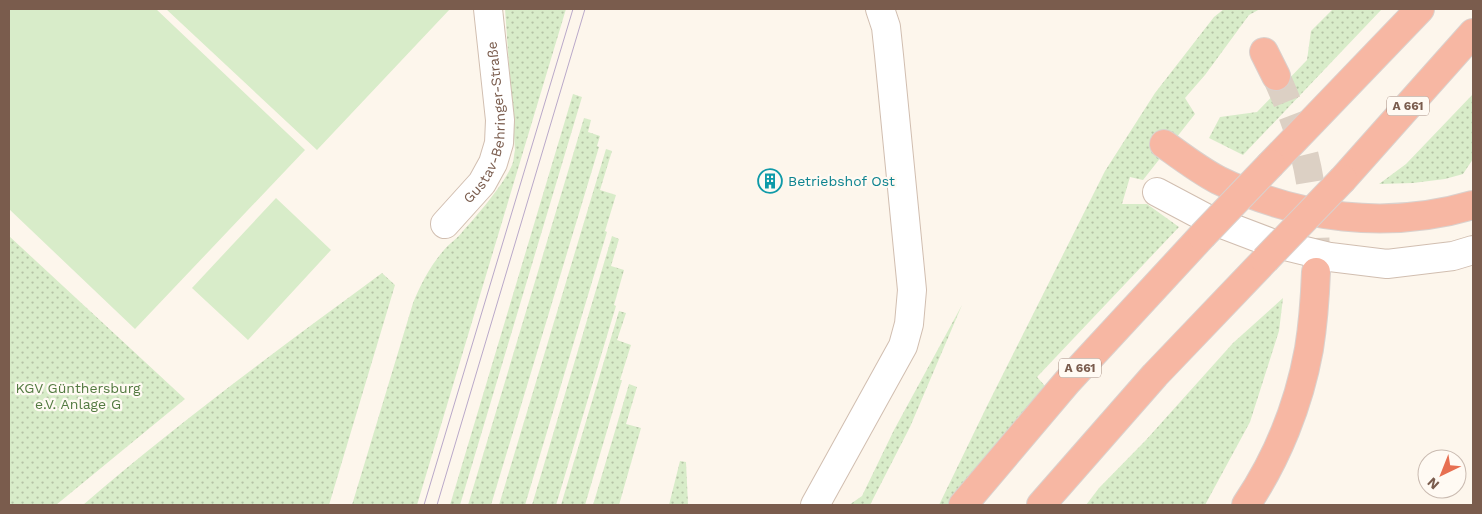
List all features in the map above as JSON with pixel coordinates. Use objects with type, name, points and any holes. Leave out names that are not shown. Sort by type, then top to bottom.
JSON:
[{"type":"highway","name":"A 661","points":[[963,505],[1067,382],[1202,236],[1420,9]]},
{"type":"highway","name":"A 661","points":[[1041,505],[1155,375],[1343,179],[1473,33]]},
{"type":"highway","points":[[1264,52],[1276,76]]},
{"type":"highway","points":[[1164,144],[1190,163],[1217,179],[1275,203],[1305,211],[1367,219],[1399,218],[1430,215],[1473,205]]},
{"type":"highway","points":[[1246,505],[1272,460],[1288,424],[1300,387],[1309,350],[1316,272]]},
{"type":"street","name":"Gustav-Behringer-Straße","points":[[445,224],[482,183],[493,162],[498,143],[500,120],[488,9]]},
{"type":"street","points":[[815,505],[903,346],[909,324],[912,290],[911,272],[886,27],[880,9]]},
{"type":"street","points":[[1157,192],[1206,218],[1260,238],[1330,257],[1387,264],[1453,256],[1473,250]]},
{"type":"green space","points":[[9,9],[156,9],[305,150],[135,329],[9,209]]},
{"type":"green space","points":[[166,9],[450,9],[317,150]]},
{"type":"green space","points":[[505,9],[566,9],[417,505],[352,505],[413,303],[419,289],[439,256],[476,217],[505,178],[513,162],[515,150]]},
{"type":"green space","points":[[1224,9],[1260,9],[1249,15],[1205,75],[1185,98],[1195,114],[1143,180],[1130,177],[1122,204],[1147,204],[1179,227],[1037,377],[1045,386],[947,505],[939,505],[1105,171],[1155,93],[1214,17]]},
{"type":"green space","points":[[1333,9],[1382,9],[1243,155],[1209,138],[1220,117],[1257,112],[1307,60],[1311,31]]},
{"type":"green space","points":[[573,94],[582,97],[460,505],[450,505]]},
{"type":"green space","points":[[1473,94],[1473,159],[1463,174],[1445,179],[1413,183],[1379,184],[1406,164]]},
{"type":"green space","points":[[584,118],[591,120],[588,132],[600,136],[597,146],[599,147],[491,505],[468,505]]},
{"type":"green space","points":[[606,149],[612,151],[600,190],[616,195],[605,231],[607,232],[525,505],[499,505]]},
{"type":"green space","points":[[276,198],[331,250],[248,340],[192,288]]},
{"type":"green space","name":"KGV Günthersburg e.V. Anlage G","points":[[9,236],[185,399],[56,505],[9,505]]},
{"type":"green space","points":[[612,236],[619,239],[611,266],[624,270],[614,305],[616,306],[556,505],[532,505]]},
{"type":"green space","points":[[382,273],[395,285],[329,505],[83,505],[192,415]]},
{"type":"green space","points":[[1283,298],[1279,331],[1250,422],[1205,505],[1086,505],[1099,488],[1146,440],[1233,343]]},
{"type":"green space","points":[[962,305],[910,427],[870,505],[849,505],[862,496],[894,430]]},
{"type":"green space","points":[[619,311],[626,313],[617,340],[631,345],[585,505],[561,505]]},
{"type":"green space","points":[[629,384],[637,387],[626,424],[641,428],[619,505],[593,505]]},
{"type":"green space","points":[[680,461],[686,462],[688,505],[669,505]]},
{"type":"tunnel","points":[[1276,76],[1302,143],[1310,182],[1314,212],[1316,272]]},
{"type":"tram line","points":[[424,505],[573,9]]},
{"type":"tram line","points":[[437,505],[585,9]]},
{"type":"place","name":"Betriebshof Ost","points":[[770,181]]}]
